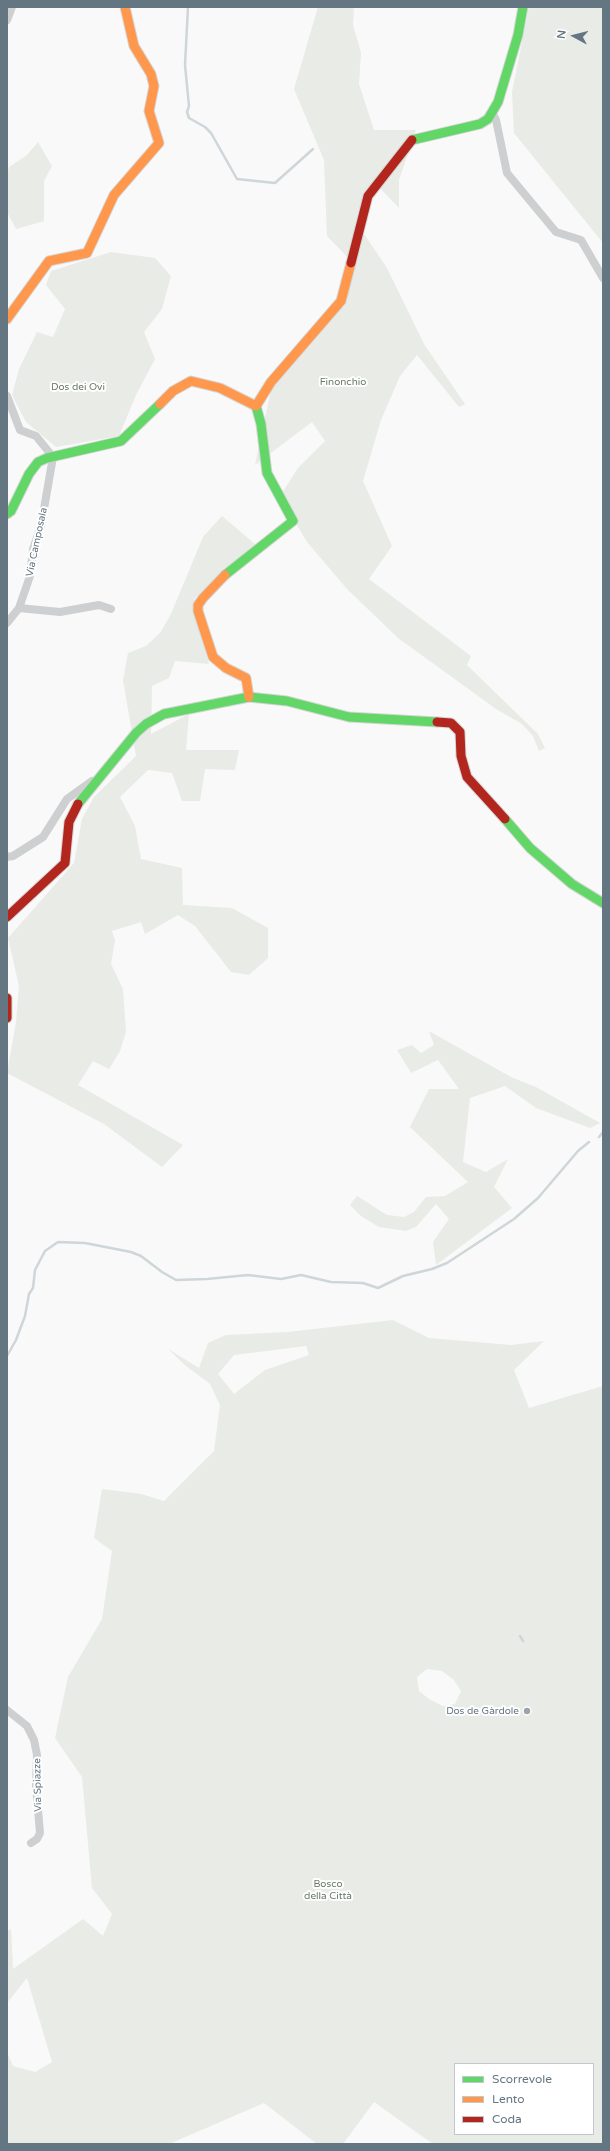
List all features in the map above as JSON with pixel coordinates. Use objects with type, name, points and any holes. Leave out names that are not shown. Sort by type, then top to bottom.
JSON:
[{"type":"street","points":[[7,20],[12,7]]},
{"type":"street","points":[[7,319],[49,261],[88,253],[114,195],[159,143],[149,111],[154,86],[151,74],[134,46],[125,7]]},
{"type":"street","points":[[249,697],[246,678],[226,668],[213,657],[198,611],[198,605],[230,570],[292,521],[267,473],[261,424],[256,406],[271,382],[341,301],[368,196],[393,162],[412,140],[480,124],[488,119],[498,102],[518,35],[523,7]]},
{"type":"street","points":[[492,112],[497,125],[507,173],[556,232],[581,240],[603,278]]},
{"type":"street","points":[[7,514],[11,511],[28,474],[38,462],[121,441],[173,391],[191,381],[220,388],[256,406]]},
{"type":"street","points":[[7,396],[20,430],[36,436],[53,457]]},
{"type":"street","name":"Via Camposala","points":[[7,623],[18,608],[30,576],[34,549],[41,526],[53,457]]},
{"type":"street","points":[[18,608],[60,612],[99,605],[111,609]]},
{"type":"street","points":[[7,917],[35,890],[53,876],[65,863],[69,822],[79,801],[100,778],[136,733],[146,724],[164,714],[249,697],[287,701],[349,717],[451,723],[460,732],[461,756],[467,777],[530,848],[572,884],[603,903]]},
{"type":"street","points":[[7,857],[14,856],[43,837],[67,799],[92,780],[100,778]]},
{"type":"street","points":[[7,998],[7,1018]]},
{"type":"street","name":"Via Spiazze","points":[[7,1710],[27,1726],[34,1740],[37,1755],[36,1786],[40,1833],[37,1839],[31,1843]]},
{"type":"green space","name":"Finonchio","points":[[318,7],[354,7],[353,25],[361,53],[359,84],[374,130],[416,130],[399,180],[399,208],[373,181],[360,228],[387,268],[424,344],[465,404],[459,407],[417,355],[400,376],[381,420],[363,481],[392,546],[369,579],[471,656],[467,665],[538,734],[545,748],[539,751],[533,736],[522,724],[496,709],[398,638],[347,589],[307,542],[280,496],[298,468],[325,441],[312,422],[255,465],[271,390],[346,300],[353,263],[327,236],[324,160],[294,89]]},
{"type":"green space","points":[[529,7],[603,7],[603,243],[514,133],[512,92]]},
{"type":"green space","points":[[38,142],[52,166],[44,181],[44,221],[16,229],[7,212],[7,175],[9,167],[27,155]]},
{"type":"green space","name":"Dos dei Ovi","points":[[111,252],[155,258],[171,276],[162,309],[144,332],[155,359],[136,395],[119,436],[56,447],[26,422],[12,395],[19,369],[37,332],[53,337],[65,309],[46,285],[51,271]]},
{"type":"green space","points":[[222,516],[255,544],[194,599],[209,664],[175,661],[169,678],[152,686],[151,734],[189,714],[186,750],[239,750],[235,770],[205,769],[200,801],[182,801],[172,773],[148,770],[120,797],[135,826],[141,859],[182,868],[183,905],[232,908],[268,928],[268,958],[249,975],[231,972],[195,926],[178,915],[145,934],[141,922],[112,931],[115,940],[111,964],[123,989],[126,1032],[120,1051],[109,1069],[93,1061],[78,1085],[183,1145],[162,1167],[104,1124],[7,1073],[16,1022],[19,986],[8,938],[74,863],[82,819],[94,797],[136,756],[123,680],[128,653],[146,646],[160,633],[171,614],[203,537]]},
{"type":"green space","points":[[429,1031],[511,1077],[536,1087],[600,1123],[590,1128],[536,1108],[505,1086],[470,1098],[463,1162],[486,1172],[508,1159],[494,1187],[512,1208],[436,1265],[433,1242],[449,1219],[436,1204],[416,1227],[406,1231],[379,1227],[361,1216],[350,1205],[357,1196],[387,1215],[404,1217],[414,1212],[426,1197],[445,1196],[468,1182],[410,1127],[429,1089],[459,1089],[438,1060],[411,1073],[397,1050],[412,1045],[421,1053],[434,1045]]},
{"type":"green space","name":"Bosco della Città","points":[[393,1320],[429,1338],[511,1345],[544,1341],[514,1370],[529,1408],[603,1386],[603,2144],[433,2144],[374,2102],[343,2144],[317,2144],[264,2103],[169,2144],[7,2144],[7,2052],[13,2066],[35,2072],[52,2062],[27,1978],[7,2003],[7,1931],[11,1929],[13,1969],[83,1919],[103,1936],[112,1914],[92,1888],[82,1777],[55,1738],[68,1677],[102,1619],[112,1551],[94,1538],[102,1489],[141,1494],[164,1501],[214,1451],[220,1405],[210,1384],[186,1366],[168,1349],[199,1368],[208,1343],[226,1335],[288,1332]],"holes":[[[306,1346],[309,1355],[265,1370],[234,1394],[218,1374],[234,1355]],[[427,1669],[442,1671],[454,1680],[461,1691],[455,1704],[443,1706],[429,1699],[419,1691],[417,1677]]]},
{"type":"waterway","points":[[188,7],[185,65],[189,106],[187,112],[189,118],[205,127],[211,133],[237,179],[275,183],[313,149]]},
{"type":"waterway","points":[[599,1137],[603,1132]]},
{"type":"waterway","points":[[7,1356],[16,1340],[25,1316],[29,1294],[33,1288],[35,1270],[45,1251],[58,1242],[85,1243],[131,1252],[141,1256],[162,1272],[176,1280],[248,1275],[281,1279],[301,1275],[331,1282],[363,1283],[378,1288],[403,1276],[432,1269],[447,1263],[514,1219],[538,1198],[578,1151],[589,1142]]},
{"type":"waterway","points":[[520,1636],[523,1641]]},
{"type":"traffic: fast","points":[[412,140],[480,124],[488,119],[498,102],[518,35],[523,7]]},
{"type":"traffic: fast","points":[[7,514],[11,511],[29,474],[38,462],[47,458],[121,441],[160,404]]},
{"type":"traffic: fast","points":[[225,575],[293,521],[267,473],[261,424],[256,406]]},
{"type":"traffic: fast","points":[[78,804],[136,733],[146,724],[164,714],[249,697],[287,701],[349,717],[437,722]]},
{"type":"traffic: fast","points":[[505,819],[530,848],[572,884],[603,903]]},
{"type":"traffic: slow","points":[[7,319],[49,261],[87,253],[114,195],[159,143],[149,111],[154,86],[151,74],[134,46],[125,7]]},
{"type":"traffic: slow","points":[[160,404],[173,391],[191,381],[220,388],[256,406],[271,382],[341,301],[351,263]]},
{"type":"traffic: slow","points":[[225,575],[203,598],[198,605],[198,611],[213,657],[226,668],[246,678],[249,697]]},
{"type":"traffic: jam","points":[[351,263],[368,196],[412,140]]},
{"type":"traffic: jam","points":[[437,722],[451,723],[460,732],[461,756],[467,777],[505,819]]},
{"type":"traffic: jam","points":[[7,917],[65,863],[69,822],[78,804]]},
{"type":"traffic: jam","points":[[7,998],[7,1018]]},
{"type":"place","name":"Dos de Gàrdole","points":[[527,1711]]}]
